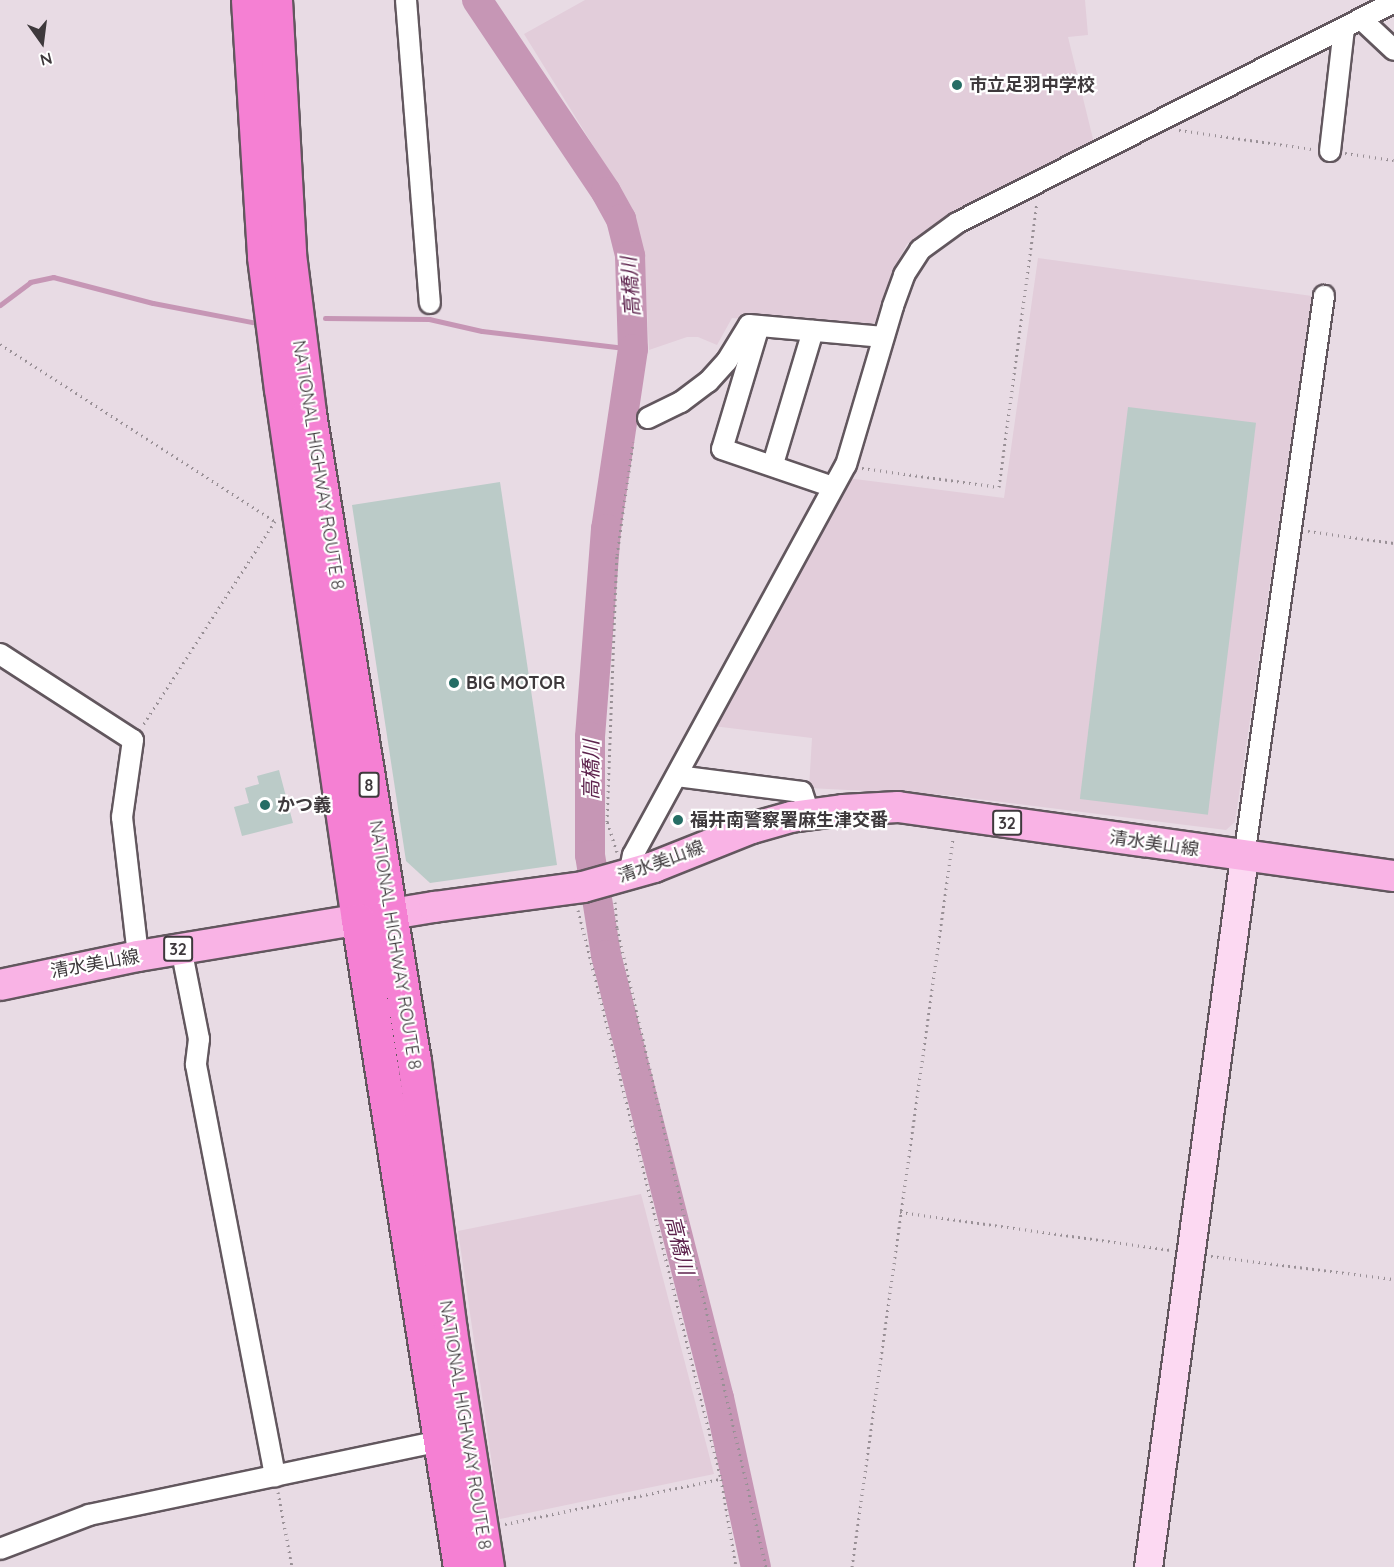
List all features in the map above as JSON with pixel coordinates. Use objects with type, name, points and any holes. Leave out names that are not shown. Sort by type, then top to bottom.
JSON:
[{"type":"highway","name":"NATIONAL HIGHWAY ROUTE 8","points":[[248,0],[264,257],[358,920],[460,1567]]},
{"type":"highway","name":"NATIONAL HIGHWAY ROUTE 8","points":[[275,0],[289,254],[297,325],[390,915],[487,1567]]},
{"type":"main road","name":"清水美山線","points":[[2,977],[390,915],[577,888],[752,828],[809,814],[898,807],[1244,857],[1394,876]]},
{"type":"street","points":[[406,0],[430,303]]},
{"type":"street","points":[[625,870],[846,465],[883,337],[904,275],[920,250],[957,223],[1163,121],[1394,2]]},
{"type":"street","points":[[1353,24],[1394,50]]},
{"type":"street","points":[[1330,151],[1353,24]]},
{"type":"street","points":[[1148,1567],[1244,857],[1324,296]]},
{"type":"street","points":[[648,418],[681,402],[708,382],[727,361],[749,325],[883,337]]},
{"type":"street","points":[[759,326],[722,449],[773,464],[833,487]]},
{"type":"street","points":[[773,464],[813,331]]},
{"type":"street","points":[[0,654],[133,740],[122,817],[138,956]]},
{"type":"street","points":[[677,776],[802,792],[809,814]]},
{"type":"street","points":[[181,948],[199,1039],[196,1065],[276,1476]]},
{"type":"street","points":[[0,1549],[88,1515],[439,1441]]},
{"type":"path","points":[[1163,121],[1171,129],[1394,160]]},
{"type":"path","points":[[846,465],[999,487],[1040,183]]},
{"type":"path","points":[[0,344],[275,520],[133,740]]},
{"type":"path","points":[[633,442],[617,555],[607,822],[613,852],[625,870],[617,928],[766,1567]]},
{"type":"path","points":[[1291,529],[1394,543]]},
{"type":"path","points":[[852,1567],[956,815]]},
{"type":"path","points":[[577,888],[721,1479],[736,1567]]},
{"type":"path","points":[[900,1212],[1394,1279]]},
{"type":"path","points":[[276,1476],[292,1567]]},
{"type":"path","points":[[481,1529],[721,1479]]},
{"type":"shaded area","points":[[585,0],[1085,0],[1088,35],[1068,37],[1094,143],[952,214],[907,244],[894,268],[877,322],[859,328],[732,318],[717,345],[698,337],[687,337],[649,350],[645,270],[633,210],[524,34]]},
{"type":"shaded area","points":[[1038,258],[1312,296],[1235,822],[1226,830],[945,795],[809,788],[812,738],[713,726],[847,478],[1004,498]]},
{"type":"shaded area","points":[[641,1194],[714,1474],[500,1519],[458,1231]]},
{"type":"building","points":[[1128,407],[1256,423],[1208,815],[1080,799]]},
{"type":"building","name":"BIG MOTOR","points":[[500,482],[557,865],[430,883],[406,861],[352,505]]},
{"type":"building","name":"かつ義","points":[[279,770],[293,823],[242,836],[234,807],[249,803],[245,788],[259,784],[257,776]]},
{"type":"waterway","name":"高橋川","points":[[477,0],[606,192],[621,219],[630,256],[633,349],[606,529],[590,737],[590,855],[606,955],[719,1398],[756,1567]]},
{"type":"waterway","points":[[0,305],[30,282],[53,277],[153,303],[252,322]]},
{"type":"waterway","points":[[325,318],[429,319],[482,331],[633,349]]},
{"type":"place","name":"市立足羽中学校","points":[[957,85]]},
{"type":"place","name":"BIG MOTOR","points":[[454,683]]},
{"type":"place","name":"かつ義","points":[[265,805]]},
{"type":"place","name":"福井南警察署麻生津交番","points":[[678,820]]}]
